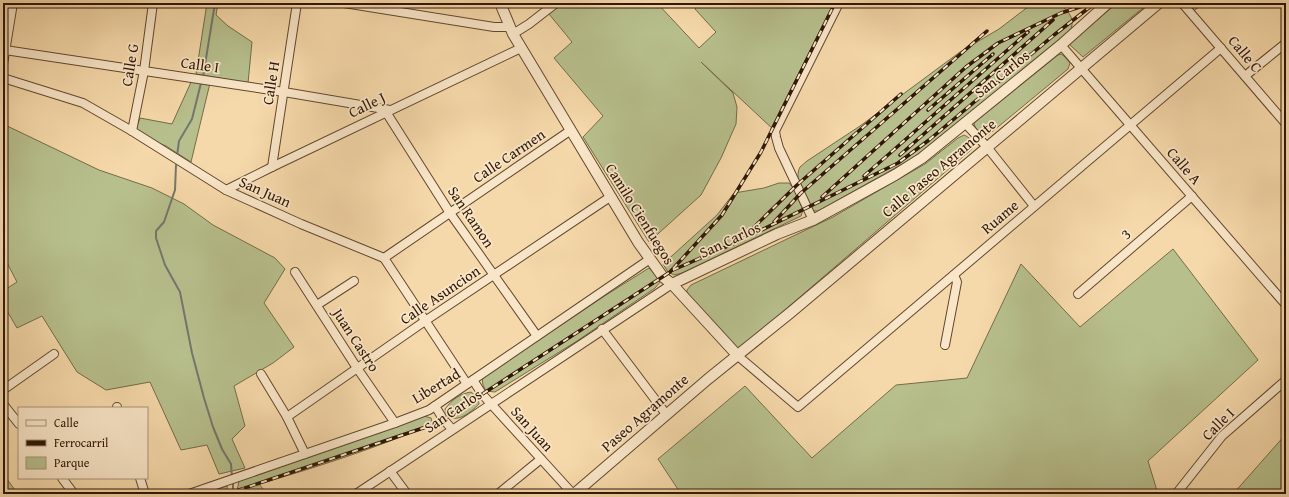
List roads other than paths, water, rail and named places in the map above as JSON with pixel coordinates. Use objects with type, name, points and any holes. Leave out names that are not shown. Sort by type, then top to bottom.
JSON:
[{"type":"street","points":[[3,64],[13,3]]},
{"type":"street","name":"Calle G","points":[[132,131],[144,71],[153,3]]},
{"type":"street","name":"Calle H","points":[[272,167],[297,3]]},
{"type":"street","points":[[344,3],[511,30],[529,24],[556,3]]},
{"type":"street","name":"Camilo Cienfuegos","points":[[500,3],[511,30],[521,48],[610,197],[638,242],[663,277],[672,284],[738,356],[798,407]]},
{"type":"street","points":[[813,220],[779,148],[776,131],[839,3]]},
{"type":"street","name":"San Carlos","points":[[356,494],[602,329],[672,284],[777,234],[813,220],[888,179],[922,158],[1061,45],[1108,3]]},
{"type":"street","name":"Calle Paseo Agramonte","points":[[738,356],[1159,3]]},
{"type":"street","name":"Calle C","points":[[1182,3],[1286,124]]},
{"type":"street","points":[[1245,76],[1286,42]]},
{"type":"street","name":"Calle A","points":[[1061,45],[1131,124],[1286,305]]},
{"type":"street","name":"Calle J","points":[[226,190],[521,48]]},
{"type":"street","name":"Ruame","points":[[798,407],[1221,48]]},
{"type":"street","name":"Calle I","points":[[5,50],[284,92],[388,111]]},
{"type":"street","name":"San Juan","points":[[3,78],[83,103],[132,131],[226,190],[301,224],[384,258],[425,322],[470,382],[541,459],[577,493]]},
{"type":"street","name":"San Ramon","points":[[388,111],[450,213],[537,336]]},
{"type":"street","points":[[965,123],[987,147],[1034,206]]},
{"type":"street","name":"Calle Carmen","points":[[384,258],[571,130]]},
{"type":"street","name":"3","points":[[1078,294],[1192,196]]},
{"type":"street","name":"Calle Asuncion","points":[[287,417],[610,197]]},
{"type":"street","name":"Libertad","points":[[189,494],[429,410],[650,259]]},
{"type":"street","name":"Juan Castro","points":[[295,272],[357,368],[395,423]]},
{"type":"street","points":[[945,345],[957,282],[954,275]]},
{"type":"street","points":[[317,306],[354,281]]},
{"type":"street","points":[[602,329],[666,414]]},
{"type":"street","points":[[3,390],[54,354]]},
{"type":"street","name":"Paseo Agramonte","points":[[577,493],[666,414],[738,356]]},
{"type":"street","points":[[261,374],[287,417],[305,454]]},
{"type":"street","name":"Calle I","points":[[1176,494],[1222,436],[1286,380]]},
{"type":"street","points":[[3,404],[18,423]]},
{"type":"street","points":[[435,406],[443,419],[452,429]]},
{"type":"street","points":[[498,494],[541,459]]},
{"type":"street","points":[[390,471],[407,494]]},
{"type":"street","points":[[63,479],[74,494]]},
{"type":"street","points":[[140,479],[145,494]]},
{"type":"waterway","points":[[203,77],[215,3]]},
{"type":"waterway","points":[[177,156],[179,141],[192,119],[201,83]]},
{"type":"waterway","points":[[176,165],[175,190],[164,222],[156,231],[156,238],[165,265],[180,292],[192,353],[204,398],[213,427],[222,449],[231,464],[232,477]]},
{"type":"waterway","points":[[233,481],[233,494]]},
{"type":"railway","points":[[227,494],[438,423],[670,272],[722,215],[761,152],[835,3]]},
{"type":"railway","points":[[673,270],[735,243],[898,163],[929,140],[1054,35],[1095,3]]},
{"type":"railway","points":[[822,197],[966,67],[998,43],[1061,13],[1089,4]]},
{"type":"railway","points":[[900,155],[1053,20]]},
{"type":"railway","points":[[774,222],[801,193],[987,31]]},
{"type":"railway","points":[[864,176],[1028,32]]},
{"type":"railway","points":[[928,110],[993,54]]},
{"type":"railway","points":[[747,234],[797,185],[901,94]]}]
